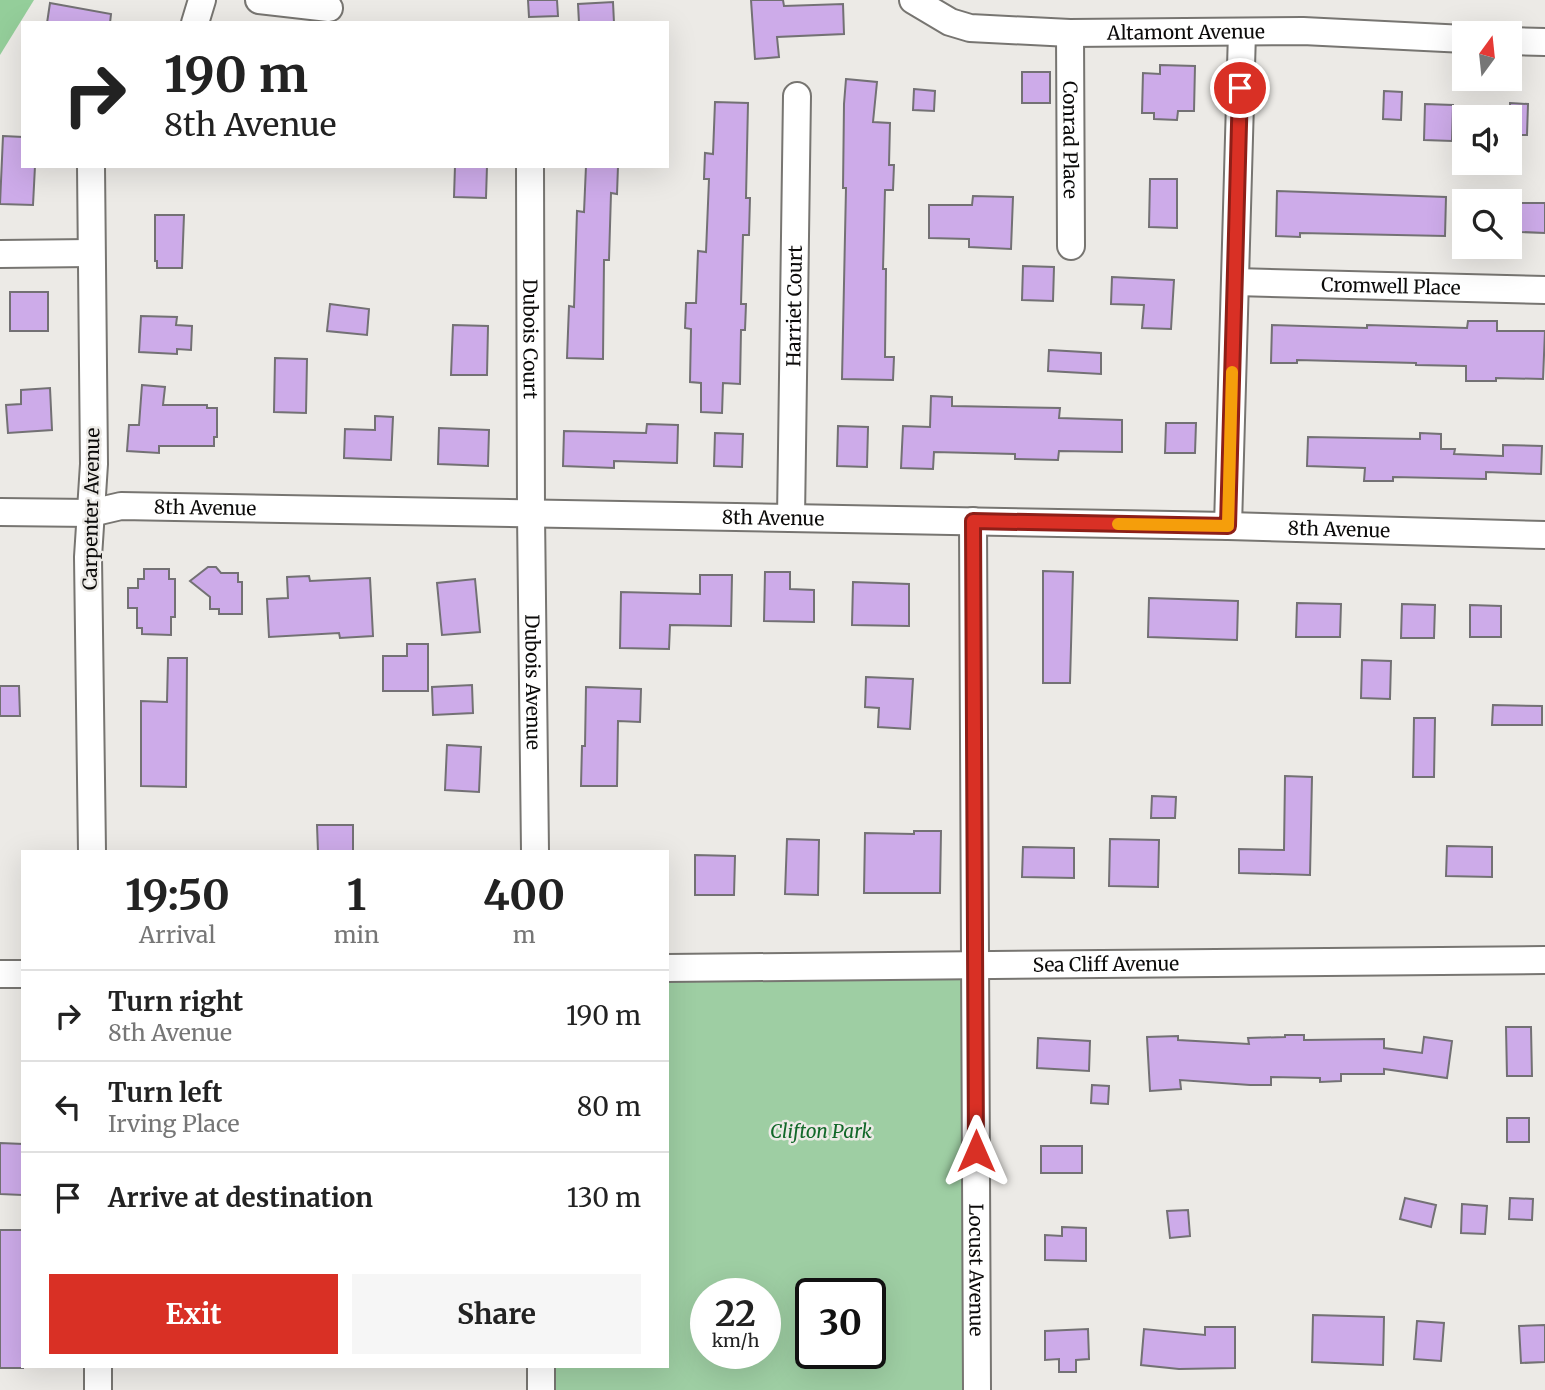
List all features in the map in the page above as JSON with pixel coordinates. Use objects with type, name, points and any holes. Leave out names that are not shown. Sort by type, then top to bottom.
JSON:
[{"type":"street","points":[[196,21],[202,0]]},
{"type":"street","points":[[259,0],[329,8]]},
{"type":"street","name":"Altamont Avenue","points":[[913,0],[950,22],[970,28],[1070,33],[1303,31],[1452,38]]},
{"type":"street","points":[[1228,526],[1241,32]]},
{"type":"street","name":"Conrad Place","points":[[1070,33],[1071,246]]},
{"type":"street","points":[[1522,41],[1545,42]]},
{"type":"street","name":"Harriet Court","points":[[791,518],[797,96]]},
{"type":"street","name":"Carpenter Avenue","points":[[91,168],[94,464],[88,557],[92,850]]},
{"type":"street","name":"Dubois Court","points":[[530,168],[531,514]]},
{"type":"street","points":[[0,254],[91,253]]},
{"type":"street","name":"Cromwell Place","points":[[1235,282],[1545,290]]},
{"type":"street","name":"8th Avenue","points":[[0,512],[91,513],[121,506],[1228,526],[1545,535]]},
{"type":"street","name":"Dubois Avenue","points":[[531,514],[535,850]]},
{"type":"street","name":"Locust Avenue","points":[[973,521],[977,1390]]},
{"type":"street","name":"Sea Cliff Avenue","points":[[669,968],[1545,960]]},
{"type":"street","points":[[0,974],[21,974]]},
{"type":"street","points":[[97,1368],[98,1390]]},
{"type":"street","points":[[541,1368],[541,1390]]},
{"type":"green space","points":[[0,0],[34,0],[21,21],[0,55]]},
{"type":"green space","name":"Clifton Park","points":[[975,965],[977,1390],[541,1390],[541,1368],[669,1368],[669,968]]},
{"type":"building","points":[[528,0],[557,0],[558,16],[529,17]]},
{"type":"building","points":[[751,0],[783,0],[784,6],[843,4],[844,34],[777,37],[779,57],[755,59]]},
{"type":"building","points":[[613,2],[614,21],[579,21],[578,4]]},
{"type":"building","points":[[50,3],[111,14],[110,21],[47,21]]},
{"type":"building","points":[[1160,65],[1195,66],[1194,111],[1178,111],[1177,120],[1154,119],[1154,113],[1142,113],[1143,73],[1160,74]]},
{"type":"building","points":[[1022,72],[1050,72],[1050,103],[1022,103]]},
{"type":"building","points":[[846,79],[877,82],[873,122],[890,123],[889,165],[894,165],[893,190],[885,190],[883,269],[886,269],[885,357],[894,357],[893,380],[842,379]]},
{"type":"building","points":[[914,89],[935,91],[934,111],[913,110]]},
{"type":"building","points":[[1384,91],[1402,92],[1401,120],[1383,119]]},
{"type":"building","points":[[715,102],[748,103],[746,198],[750,198],[749,235],[743,235],[741,304],[746,304],[745,330],[741,330],[740,384],[723,383],[722,413],[701,412],[701,383],[690,382],[691,329],[685,328],[686,303],[696,303],[698,251],[706,252],[709,179],[704,179],[705,153],[713,154]]},
{"type":"building","points":[[1425,104],[1453,105],[1452,141],[1424,140]]},
{"type":"building","points":[[1528,104],[1527,135],[1522,135],[1522,105],[1510,105]]},
{"type":"building","points":[[3,136],[21,137],[21,168],[35,168],[33,205],[0,204]]},
{"type":"building","points":[[455,168],[487,168],[486,198],[454,197]]},
{"type":"building","points":[[586,168],[618,168],[617,194],[611,193],[609,260],[604,260],[603,359],[567,358],[569,306],[574,307],[577,211],[584,212]]},
{"type":"building","points":[[1150,179],[1177,179],[1177,228],[1149,227]]},
{"type":"building","points":[[1277,191],[1446,197],[1445,236],[1300,233],[1300,237],[1276,236]]},
{"type":"building","points":[[973,196],[1013,197],[1011,249],[969,247],[969,239],[929,238],[929,205],[972,205]]},
{"type":"building","points":[[1522,203],[1545,203],[1545,233],[1522,232]]},
{"type":"building","points":[[155,215],[184,215],[182,268],[157,268]]},
{"type":"building","points":[[1023,266],[1054,267],[1053,301],[1022,300]]},
{"type":"building","points":[[1112,277],[1174,280],[1171,329],[1142,328],[1144,305],[1111,304]]},
{"type":"building","points":[[10,292],[48,292],[48,331],[10,331]]},
{"type":"building","points":[[330,304],[369,309],[367,335],[327,331]]},
{"type":"building","points":[[141,316],[177,317],[176,325],[192,326],[191,350],[177,349],[177,354],[139,352]]},
{"type":"building","points":[[1468,321],[1497,321],[1497,331],[1545,331],[1543,379],[1496,378],[1496,381],[1466,381],[1466,366],[1416,363],[1297,360],[1297,363],[1271,363],[1272,325],[1467,328]]},
{"type":"building","points":[[453,325],[488,326],[487,375],[451,375]]},
{"type":"building","points":[[1049,350],[1101,353],[1101,374],[1048,371]]},
{"type":"building","points":[[275,358],[307,359],[306,413],[274,412]]},
{"type":"building","points":[[142,385],[165,387],[163,405],[207,405],[207,408],[217,408],[217,437],[214,437],[214,446],[159,446],[159,453],[127,451],[129,425],[139,425]]},
{"type":"building","points":[[50,388],[52,430],[8,433],[6,405],[21,404],[21,390]]},
{"type":"building","points":[[931,396],[952,397],[952,406],[1060,408],[1059,418],[1122,420],[1122,452],[1059,451],[1058,460],[1015,459],[1015,454],[934,452],[933,469],[901,468],[903,426],[930,427]]},
{"type":"building","points":[[375,416],[393,417],[391,460],[344,458],[345,429],[375,430]]},
{"type":"building","points":[[1166,423],[1196,423],[1195,453],[1165,453]]},
{"type":"building","points":[[647,424],[678,425],[677,463],[614,461],[614,468],[563,466],[564,431],[646,433]]},
{"type":"building","points":[[838,426],[868,427],[867,467],[837,466]]},
{"type":"building","points":[[439,428],[489,430],[488,466],[438,464]]},
{"type":"building","points":[[715,433],[743,434],[742,467],[714,466]]},
{"type":"building","points":[[1420,433],[1441,434],[1441,449],[1455,449],[1454,454],[1503,456],[1503,445],[1542,446],[1541,474],[1486,472],[1486,479],[1393,477],[1393,481],[1364,481],[1365,468],[1307,466],[1308,437],[1420,439]]},
{"type":"building","points":[[208,567],[216,567],[221,573],[238,573],[238,582],[242,582],[242,614],[219,614],[219,609],[210,609],[210,597],[190,581]]},
{"type":"building","points":[[144,569],[169,569],[169,579],[175,579],[175,617],[171,617],[171,635],[142,634],[142,628],[137,628],[137,608],[128,608],[128,588],[138,588],[138,579],[144,579]]},
{"type":"building","points":[[1043,571],[1073,572],[1070,683],[1043,683]]},
{"type":"building","points":[[765,572],[790,572],[790,589],[814,590],[814,622],[764,621]]},
{"type":"building","points":[[700,575],[732,575],[731,626],[670,625],[669,649],[620,648],[621,592],[700,594]]},
{"type":"building","points":[[309,576],[310,581],[370,578],[373,636],[340,638],[339,633],[269,637],[267,599],[288,598],[287,577]]},
{"type":"building","points":[[475,579],[480,632],[442,635],[437,583]]},
{"type":"building","points":[[853,582],[909,584],[909,626],[852,625]]},
{"type":"building","points":[[1149,598],[1238,601],[1237,640],[1148,637]]},
{"type":"building","points":[[1297,603],[1341,604],[1340,637],[1296,637]]},
{"type":"building","points":[[1402,604],[1435,605],[1434,638],[1401,638]]},
{"type":"building","points":[[1470,605],[1501,606],[1501,637],[1470,637]]},
{"type":"building","points":[[407,644],[428,644],[428,691],[383,691],[383,656],[407,656]]},
{"type":"building","points":[[168,658],[187,658],[186,787],[141,786],[141,701],[167,702]]},
{"type":"building","points":[[1362,660],[1391,661],[1390,699],[1361,698]]},
{"type":"building","points":[[866,677],[913,679],[910,729],[878,727],[879,708],[865,707]]},
{"type":"building","points":[[472,685],[473,713],[433,715],[432,687]]},
{"type":"building","points":[[0,686],[19,686],[20,716],[0,716]]},
{"type":"building","points":[[586,687],[641,689],[640,722],[618,721],[617,786],[581,786]]},
{"type":"building","points":[[1493,705],[1542,706],[1542,725],[1492,725]]},
{"type":"building","points":[[1414,718],[1435,718],[1434,777],[1413,777]]},
{"type":"building","points":[[447,745],[481,747],[479,792],[445,790]]},
{"type":"building","points":[[1285,776],[1312,777],[1310,875],[1239,873],[1239,849],[1284,850]]},
{"type":"building","points":[[1152,796],[1176,797],[1175,818],[1151,818]]},
{"type":"building","points":[[317,825],[353,825],[353,850],[318,850]]},
{"type":"building","points":[[914,831],[941,831],[940,893],[864,893],[865,833],[914,834]]},
{"type":"building","points":[[787,839],[819,840],[818,895],[785,894]]},
{"type":"building","points":[[1110,839],[1159,840],[1158,887],[1109,886]]},
{"type":"building","points":[[1447,846],[1492,847],[1492,877],[1446,876]]},
{"type":"building","points":[[1023,847],[1074,848],[1074,878],[1022,877]]},
{"type":"building","points":[[695,855],[735,856],[734,895],[695,895]]},
{"type":"building","points":[[1506,1027],[1531,1027],[1532,1076],[1507,1076]]},
{"type":"building","points":[[1304,1035],[1304,1040],[1384,1039],[1384,1048],[1422,1053],[1424,1037],[1452,1041],[1447,1078],[1384,1069],[1384,1074],[1341,1074],[1341,1081],[1320,1082],[1320,1078],[1271,1077],[1271,1085],[1180,1080],[1181,1089],[1150,1091],[1147,1037],[1178,1036],[1178,1040],[1249,1044],[1248,1038]]},
{"type":"building","points":[[1038,1038],[1090,1041],[1089,1071],[1037,1068]]},
{"type":"building","points":[[1092,1085],[1109,1086],[1108,1104],[1091,1103]]},
{"type":"building","points":[[1507,1118],[1529,1118],[1529,1142],[1507,1142]]},
{"type":"building","points":[[0,1143],[21,1144],[21,1195],[0,1194]]},
{"type":"building","points":[[1041,1146],[1082,1146],[1082,1173],[1041,1173]]},
{"type":"building","points":[[1405,1198],[1436,1205],[1431,1227],[1400,1219]]},
{"type":"building","points":[[1510,1198],[1533,1199],[1532,1220],[1509,1219]]},
{"type":"building","points":[[1462,1204],[1487,1206],[1485,1234],[1461,1233]]},
{"type":"building","points":[[1188,1210],[1190,1236],[1170,1238],[1167,1211]]},
{"type":"building","points":[[1062,1227],[1086,1228],[1086,1261],[1045,1260],[1045,1235],[1062,1236]]},
{"type":"building","points":[[0,1230],[21,1230],[21,1368],[0,1368]]},
{"type":"building","points":[[1313,1315],[1384,1317],[1383,1365],[1312,1362]]},
{"type":"building","points":[[1417,1321],[1444,1323],[1441,1361],[1414,1359]]},
{"type":"building","points":[[1545,1325],[1545,1362],[1521,1363],[1519,1326]]},
{"type":"building","points":[[1205,1327],[1235,1327],[1235,1368],[1179,1369],[1141,1365],[1144,1329],[1205,1335]]},
{"type":"building","points":[[1088,1329],[1089,1359],[1076,1360],[1076,1372],[1059,1372],[1059,1359],[1045,1360],[1045,1331]]},
{"type":"slow traffic","points":[[1118,524],[1228,526],[1232,372]]},
{"type":"route","points":[[976,1151],[973,521],[1228,526],[1240,88]]}]
